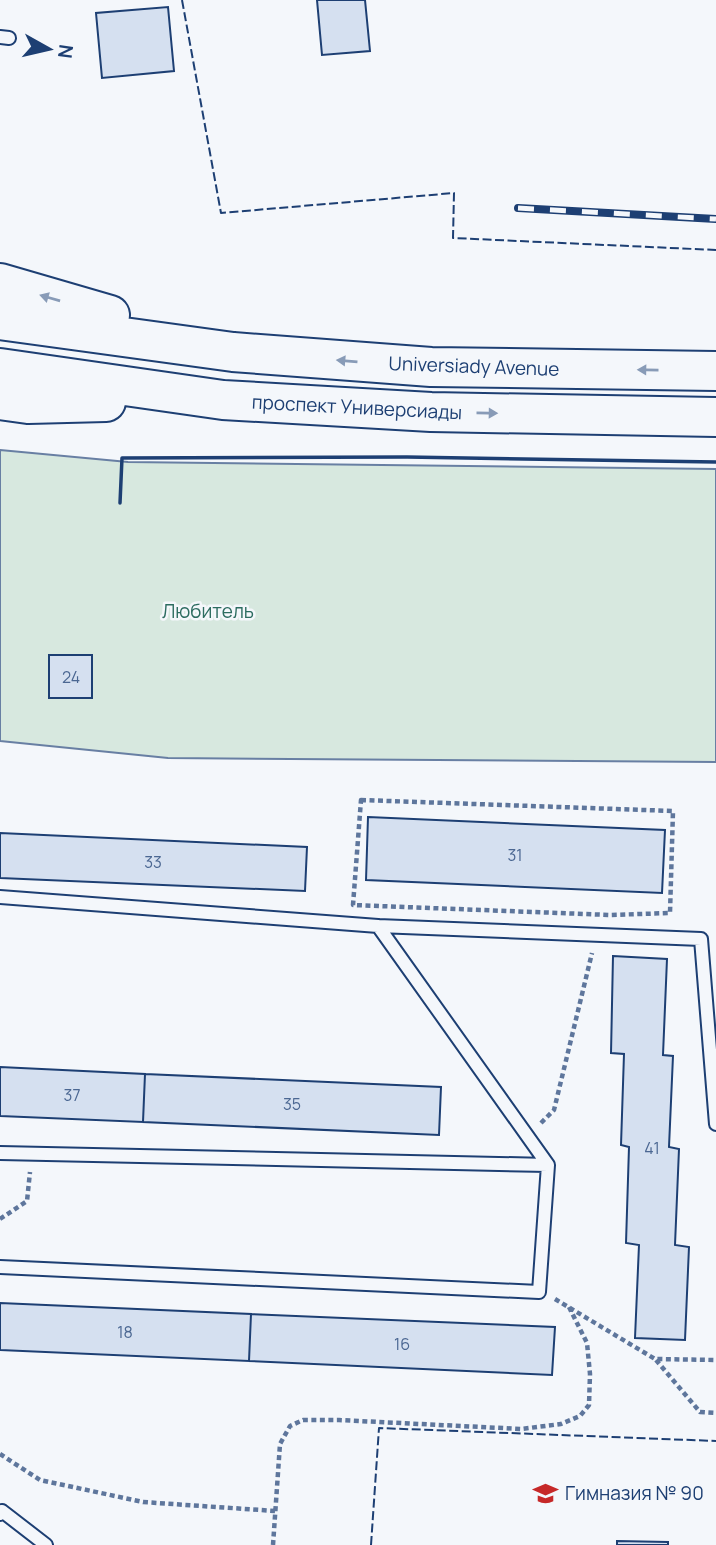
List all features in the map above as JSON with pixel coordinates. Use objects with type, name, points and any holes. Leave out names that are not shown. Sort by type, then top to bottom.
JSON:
[{"type":"main road","points":[[0,283],[233,352]]},
{"type":"main road","points":[[0,320],[233,352]]},
{"type":"main road","name":"Universiady Avenue","points":[[233,352],[431,368],[716,371]]},
{"type":"main road","name":"проспект Универсиады","points":[[0,368],[223,400],[431,412],[716,417]]},
{"type":"main road","points":[[0,400],[28,404],[223,400]]},
{"type":"lane","points":[[0,897],[378,926],[716,940]]},
{"type":"lane","points":[[0,1266],[539,1292],[548,1165],[378,926]]},
{"type":"lane","points":[[701,939],[716,1124]]},
{"type":"lane","points":[[0,1153],[548,1165]]},
{"type":"lane","points":[[0,1514],[2,1511],[46,1545]]},
{"type":"path","points":[[353,905],[361,800],[673,811],[670,914]]},
{"type":"path","points":[[527,1137],[554,1110],[596,935]]},
{"type":"path","points":[[0,1219],[27,1201],[32,1154]]},
{"type":"path","points":[[539,1292],[655,1359],[700,1412],[716,1413]]},
{"type":"path","points":[[273,1545],[280,1444],[290,1426],[303,1420],[521,1429],[561,1424],[580,1416],[589,1405],[587,1343],[569,1307]]},
{"type":"path","points":[[655,1359],[716,1360]]},
{"type":"path","points":[[0,1454],[40,1480],[65,1486],[143,1502],[275,1511]]},
{"type":"green space","name":"Любитель","points":[[0,450],[128,462],[716,469],[716,762],[168,758],[0,741]]},
{"type":"building","points":[[317,0],[365,0],[370,51],[322,55]]},
{"type":"building","points":[[168,7],[174,71],[102,78],[96,13]]},
{"type":"building","points":[[49,655],[92,655],[92,698],[49,698]]},
{"type":"building","points":[[368,817],[665,830],[662,893],[366,880]]},
{"type":"building","points":[[0,833],[307,847],[305,891],[0,878]]},
{"type":"building","points":[[613,956],[667,959],[663,1055],[673,1056],[669,1147],[679,1149],[675,1245],[689,1247],[685,1340],[635,1338],[639,1245],[626,1243],[629,1147],[621,1145],[624,1054],[611,1053]]},
{"type":"building","points":[[0,1067],[145,1074],[143,1122],[0,1116]]},
{"type":"building","points":[[145,1074],[441,1087],[439,1135],[143,1122]]},
{"type":"building","points":[[0,1303],[251,1314],[249,1361],[0,1350]]},
{"type":"building","points":[[251,1314],[555,1327],[552,1375],[249,1361]]},
{"type":"building","points":[[617,1541],[668,1542],[668,1545],[617,1545]]},
{"type":"railway","points":[[518,208],[716,219]]},
{"type":"fence","points":[[182,0],[221,213],[454,193],[453,238],[716,250]]},
{"type":"fence","points":[[371,1545],[379,1428],[716,1441]]},
{"type":"wall","points":[[120,503],[122,458],[407,457],[716,462]]},
{"type":"place","name":"Гимназия № 90","points":[[545,1493]]}]
